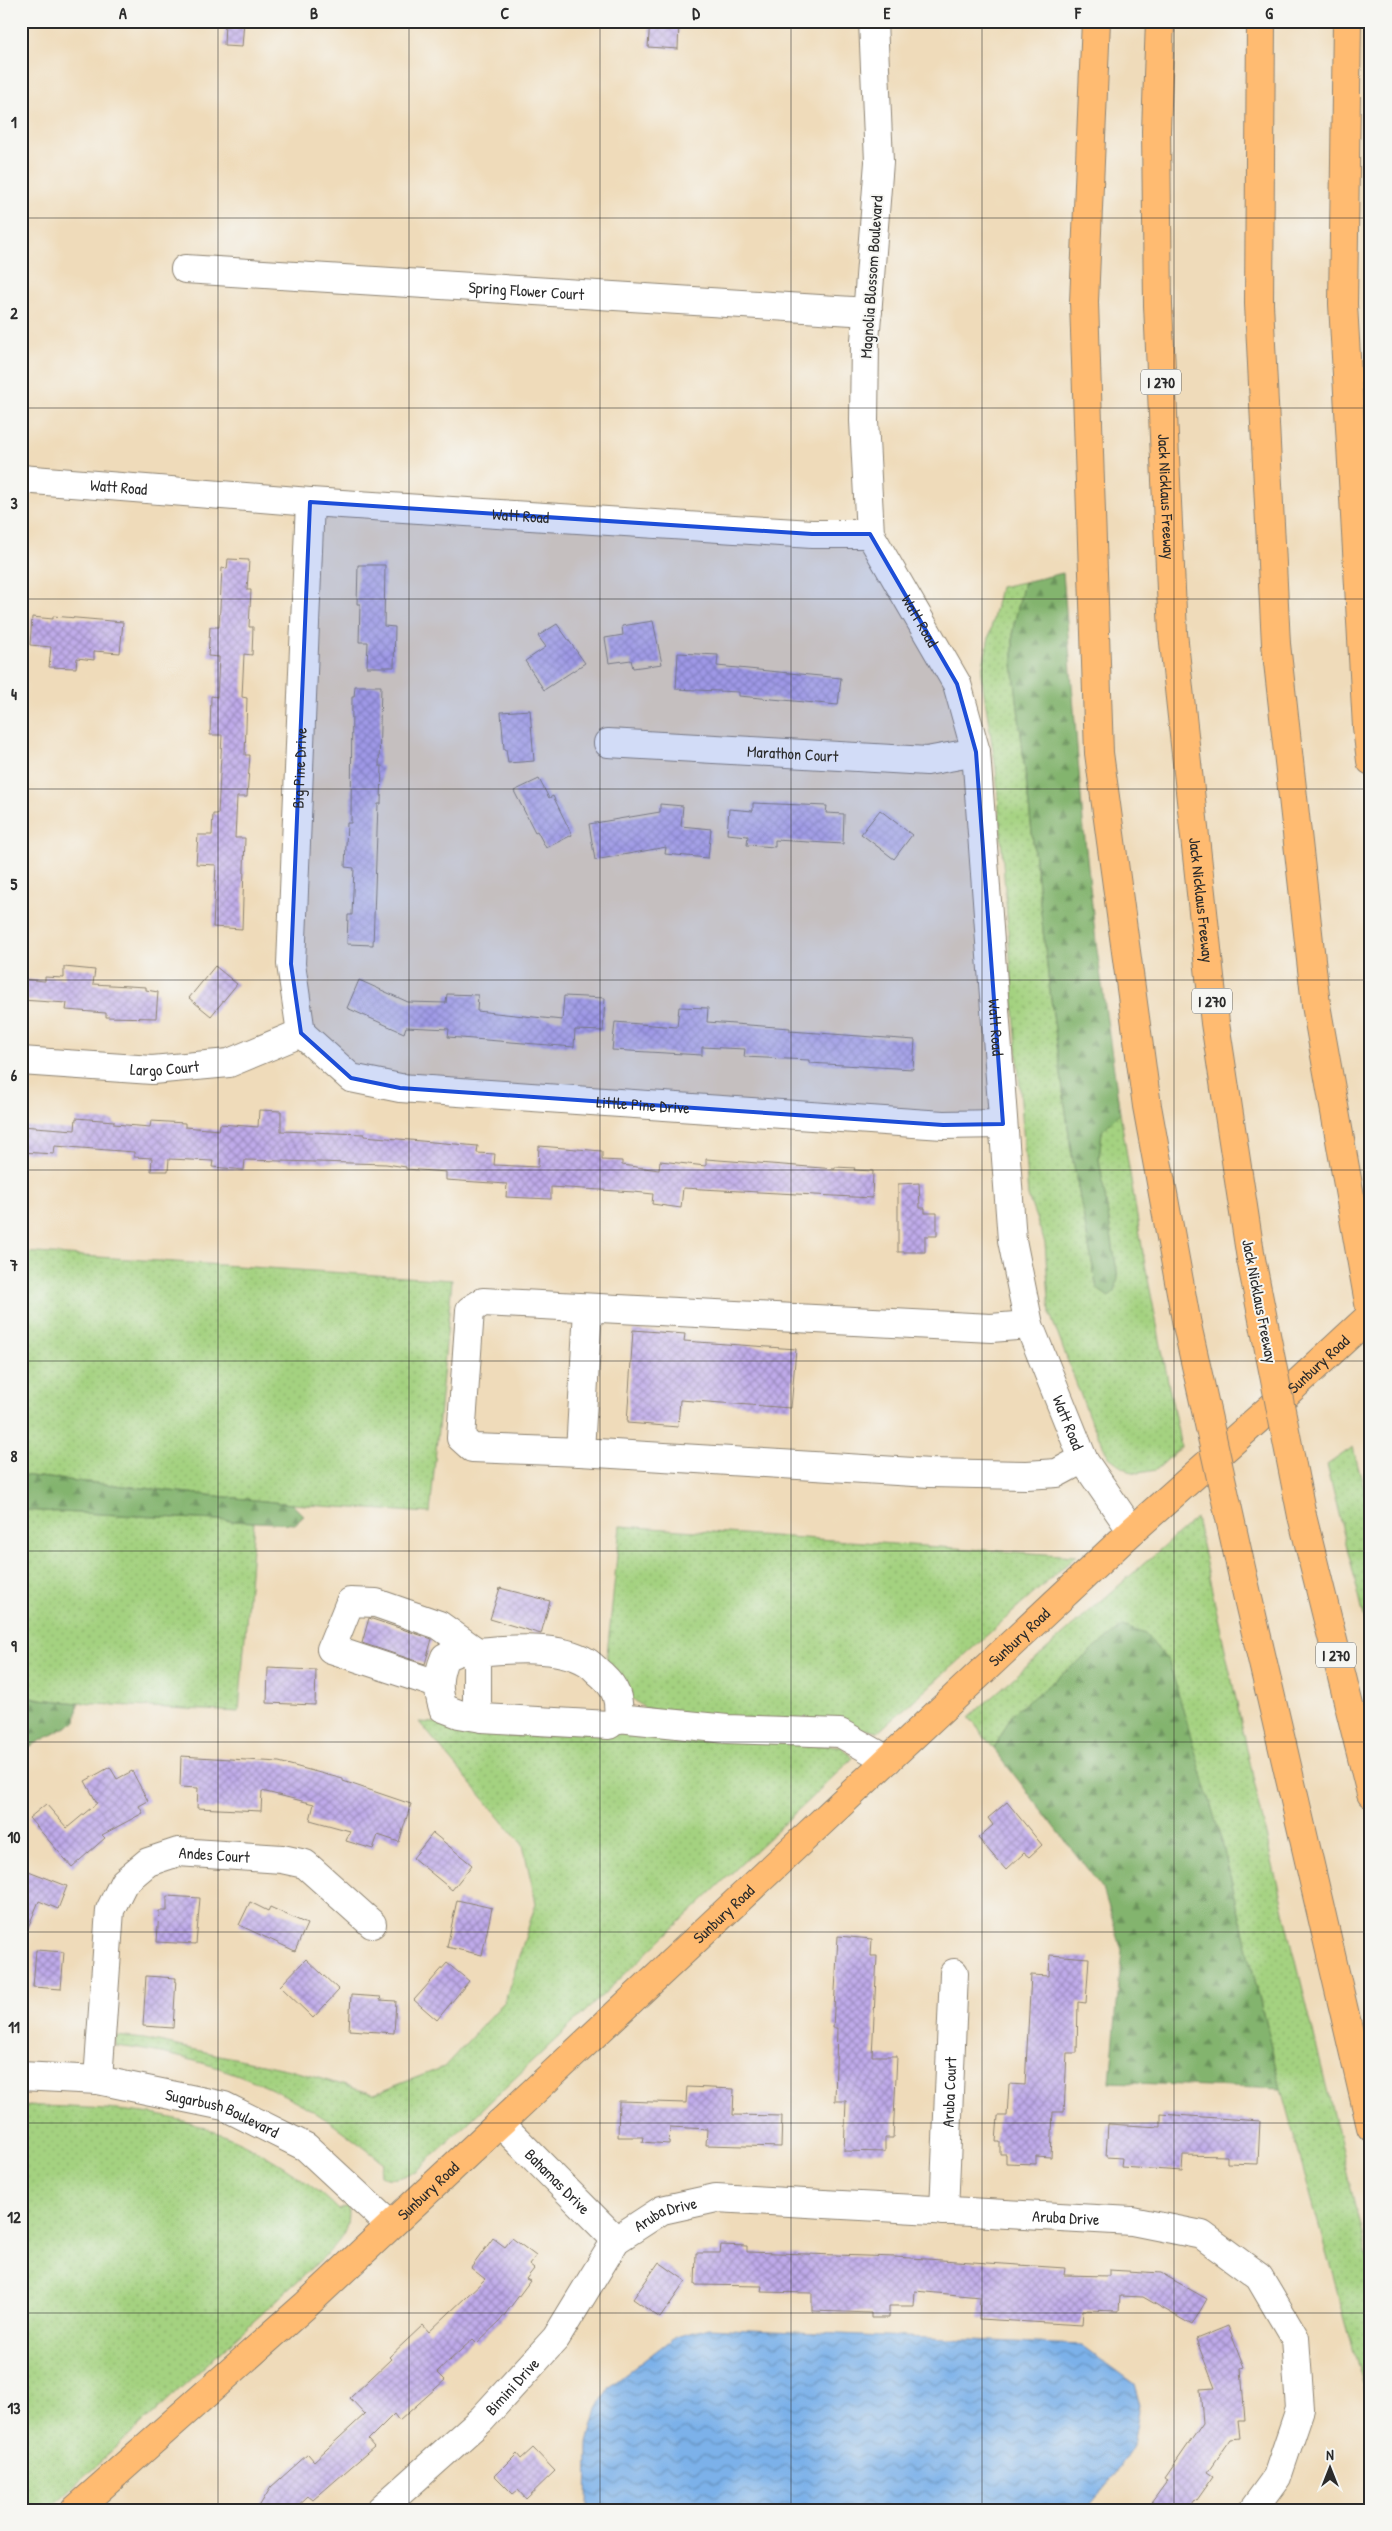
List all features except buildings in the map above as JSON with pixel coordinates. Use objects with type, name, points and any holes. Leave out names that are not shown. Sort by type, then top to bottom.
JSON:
[{"type":"main road","points":[[1096,21],[1084,302],[1099,753],[1147,1106],[1187,1326],[1243,1577],[1371,2127]]},
{"type":"main road","name":"Jack Nicklaus Freeway","points":[[1160,21],[1156,131],[1158,305],[1173,633],[1215,1024],[1251,1259],[1302,1516],[1371,1794]]},
{"type":"main road","points":[[1261,21],[1258,304],[1276,644],[1316,1005],[1371,1314]]},
{"type":"main road","points":[[1347,21],[1343,304],[1367,727],[1371,762]]},
{"type":"main road","name":"Sunbury Road","points":[[75,2510],[300,2310],[1132,1532],[1275,1404],[1371,1314]]},
{"type":"street","name":"Magnolia Blossom Boulevard","points":[[870,534],[864,421],[868,312],[879,162],[873,21]]},
{"type":"street","name":"Spring Flower Court","points":[[185,269],[868,312]]},
{"type":"street","name":"Watt Road","points":[[21,479],[310,502],[812,534],[870,534],[957,684],[976,752],[993,961],[1012,1240],[1030,1326],[1083,1459],[1132,1532]]},
{"type":"street","name":"Big Pine Drive","points":[[302,1033],[291,964],[310,502]]},
{"type":"street","name":"Marathon Court","points":[[608,743],[927,761],[976,752]]},
{"type":"street","name":"Largo Court","points":[[21,1061],[152,1070],[230,1063],[302,1033]]},
{"type":"street","name":"Little Pine Drive","points":[[302,1033],[351,1078],[400,1088],[943,1125],[1003,1124]]},
{"type":"street","points":[[1030,1326],[991,1328],[588,1309],[483,1302],[470,1310],[461,1438],[472,1448],[580,1452],[930,1473],[1027,1475],[1057,1473],[1083,1459]]},
{"type":"street","points":[[580,1452],[588,1309]]},
{"type":"street","points":[[437,1684],[331,1649],[350,1602],[376,1602],[439,1625],[477,1652]]},
{"type":"street","points":[[618,1718],[620,1701],[613,1685],[588,1662],[571,1655],[514,1649],[477,1652],[459,1651],[445,1658],[439,1671],[437,1684],[443,1708],[459,1714],[482,1718],[609,1725],[618,1718],[728,1728],[840,1733],[888,1760]]},
{"type":"street","points":[[477,1652],[476,1712],[482,1718]]},
{"type":"street","name":"Andes Court","points":[[98,2080],[110,1910],[124,1882],[148,1862],[178,1852],[282,1859],[305,1864],[372,1924]]},
{"type":"street","name":"Aruba Court","points":[[944,2211],[954,1973]]},
{"type":"street","name":"Sugarbush Boulevard","points":[[21,2076],[98,2080],[224,2106],[306,2147],[390,2225]]},
{"type":"street","name":"Bahamas Drive","points":[[500,2123],[616,2240]]},
{"type":"street","name":"Aruba Drive","points":[[616,2240],[662,2210],[716,2198],[1132,2221],[1202,2235],[1259,2277],[1295,2338],[1300,2410],[1276,2477],[1253,2510]]},
{"type":"street","name":"Bimini Drive","points":[[380,2510],[482,2419],[556,2338],[616,2240]]},
{"type":"highlighted area","points":[[310,502],[812,534],[870,534],[957,684],[976,752],[1003,1124],[943,1125],[400,1088],[351,1078],[301,1033],[291,964]]},
{"type":"green space","points":[[1063,573],[1083,821],[1096,942],[1120,1113],[1102,1131],[1099,1159],[1118,1278],[1115,1292],[1109,1297],[1097,1289],[1071,1150],[1050,992],[1013,664],[1013,629],[1024,582]]},
{"type":"green space","points":[[1024,582],[1013,629],[1013,664],[1050,992],[1071,1150],[1097,1289],[1118,1278],[1099,1159],[1102,1131],[1120,1113],[1144,1259],[1181,1447],[1156,1470],[1139,1473],[1128,1471],[1109,1457],[1089,1417],[1050,1314],[1045,1243],[1028,1196],[996,769],[981,674],[1000,587]]},
{"type":"green space","points":[[21,1252],[452,1280],[430,1513],[292,1504],[21,1475]]},
{"type":"green space","points":[[1353,1447],[1371,1516],[1371,1646],[1327,1465]]},
{"type":"green space","points":[[21,1475],[292,1504],[304,1516],[295,1524],[21,1510]]},
{"type":"green space","points":[[21,1510],[254,1522],[239,1712],[78,1703],[21,1697]]},
{"type":"green space","points":[[1196,1518],[1270,1853],[1371,2272],[1371,2413],[1281,2089],[1223,1846],[1012,1714],[994,1749],[969,1717]]},
{"type":"green space","points":[[620,1526],[1076,1556],[878,1732],[840,1725],[671,1714],[644,1708],[605,1675]]},
{"type":"green space","points":[[1123,1626],[1145,1634],[1169,1662],[1223,1846],[1281,2089],[1110,2082],[1122,1950],[1103,1889],[994,1749],[1012,1714]]},
{"type":"green space","points":[[21,1697],[78,1703],[76,1722],[21,1751]]},
{"type":"green space","points":[[419,1722],[840,1746],[853,1758],[418,2170],[399,2177],[385,2178],[380,2176],[384,2163],[327,2120],[290,2098],[248,2079],[205,2064],[161,2053],[116,2046],[116,2036],[144,2039],[290,2070],[374,2094],[444,2067],[505,2001],[536,1903],[523,1845]]},
{"type":"green space","points":[[21,2105],[124,2111],[164,2116],[184,2121],[226,2136],[267,2156],[304,2181],[338,2210],[348,2206],[344,2232],[329,2252],[48,2510],[21,2510],[21,2223],[24,2214],[21,2213]]},
{"type":"water","points":[[708,2328],[1081,2345],[1134,2384],[1140,2405],[1133,2446],[1115,2475],[1086,2510],[587,2510],[588,2443],[597,2409],[609,2387],[673,2338]]}]
